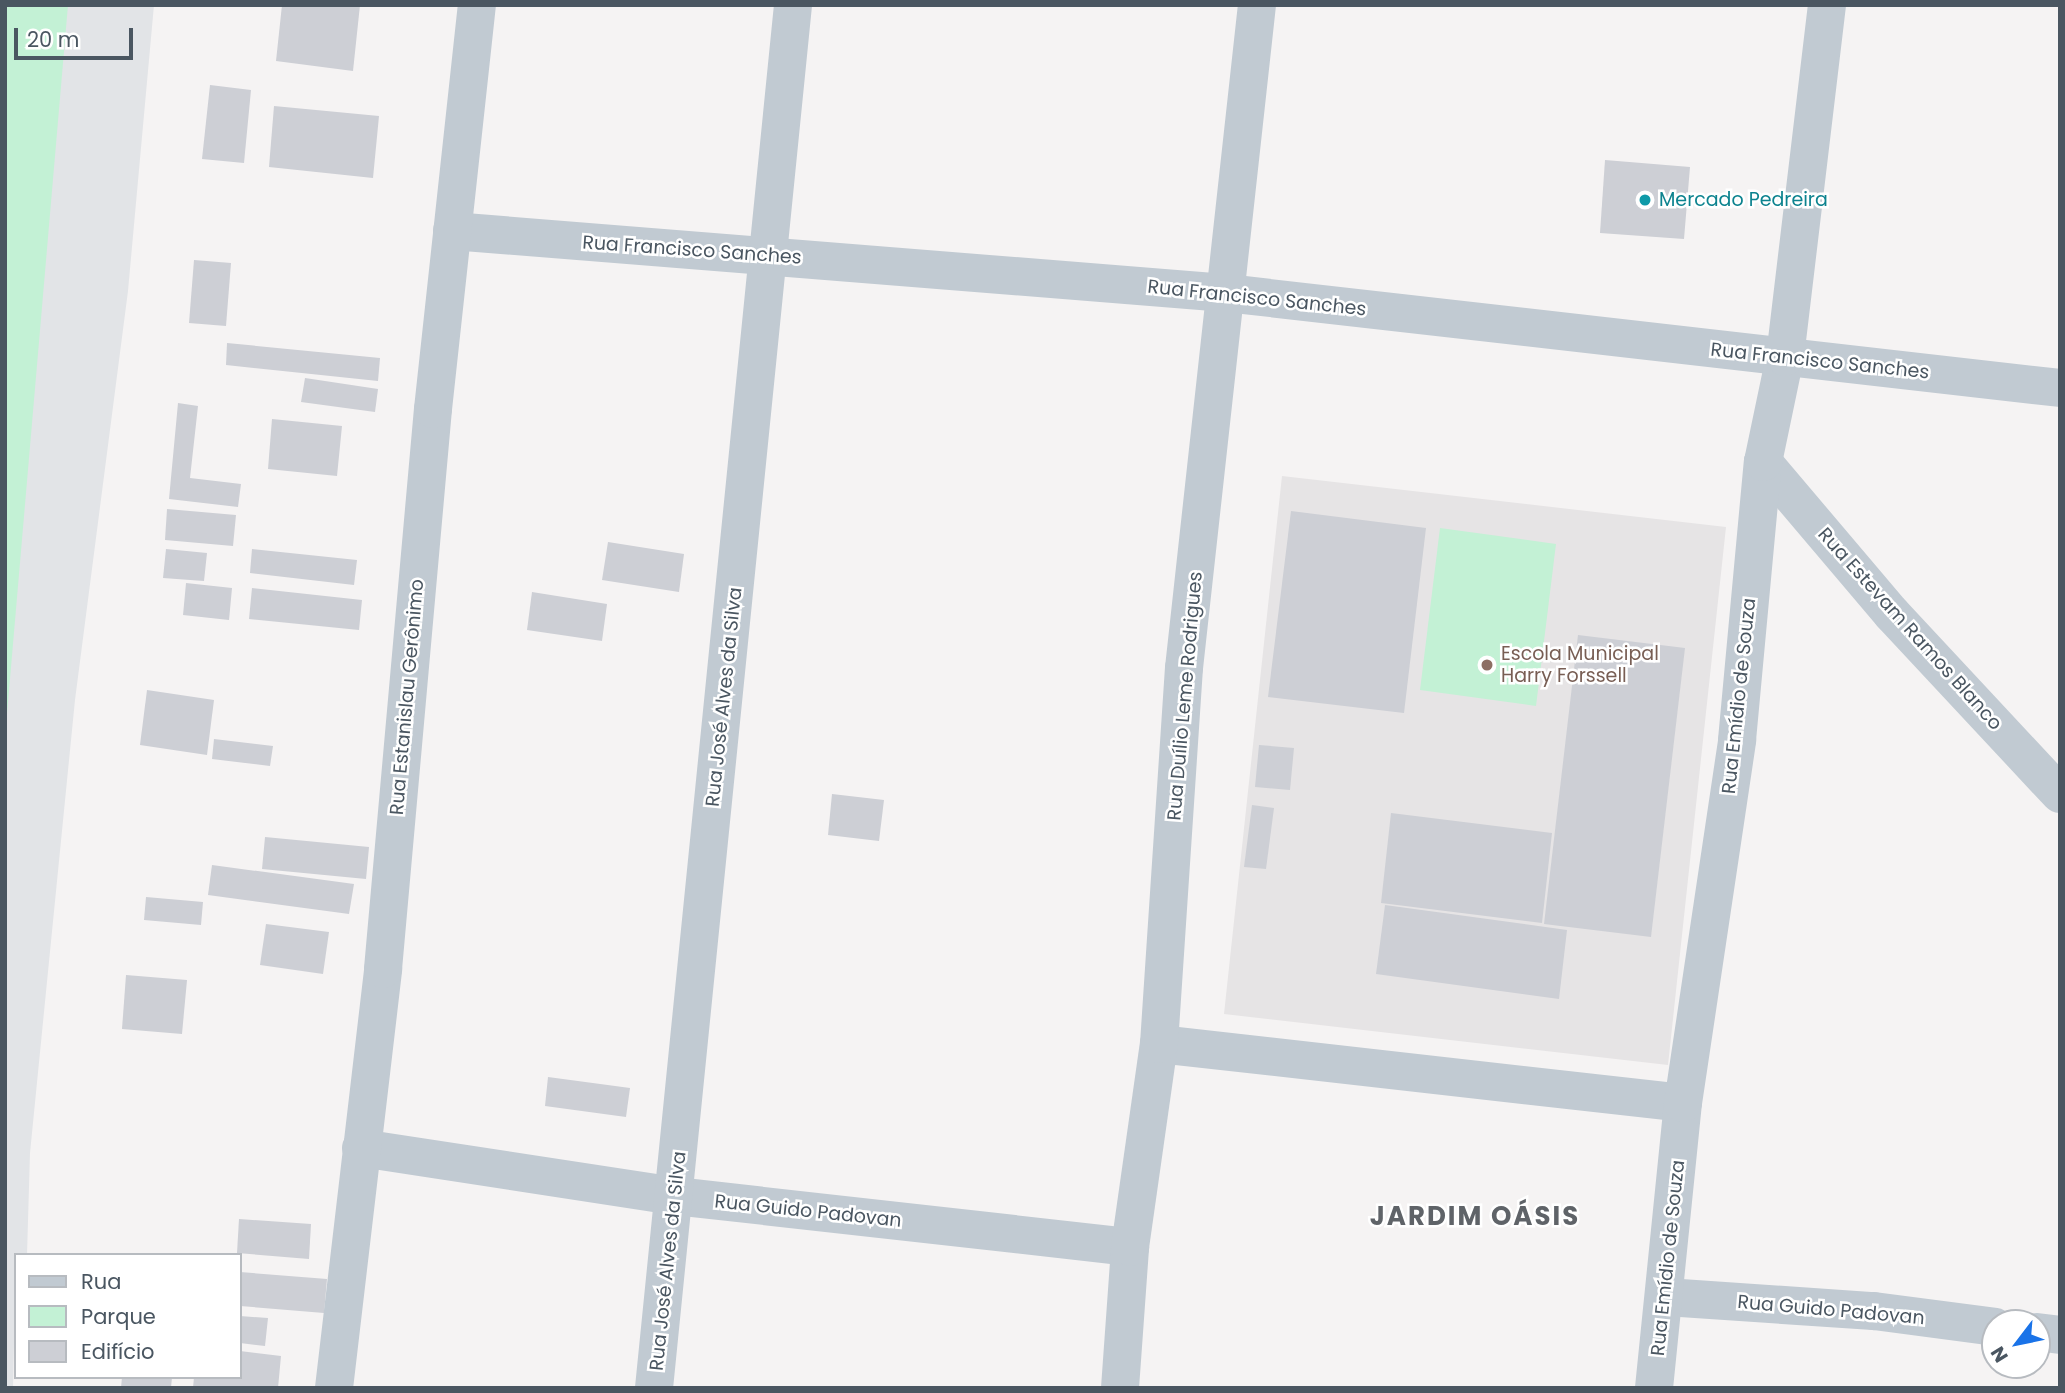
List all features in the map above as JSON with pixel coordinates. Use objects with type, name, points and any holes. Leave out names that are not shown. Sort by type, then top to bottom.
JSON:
[{"type":"street","name":"Rua Estanislau Gerônimo","points":[[334,1388],[383,969],[452,231],[477,5]]},
{"type":"street","name":"Rua José Alves da Silva","points":[[654,1388],[793,5]]},
{"type":"street","name":"Rua Duílio Leme Rodrigues","points":[[1120,1388],[1130,1247],[1159,1044],[1184,668],[1257,5]]},
{"type":"street","name":"Rua Emídio de Souza","points":[[1654,1388],[1666,1297],[1683,1103],[1737,740],[1763,462],[1785,357],[1827,5]]},
{"type":"street","name":"Rua Francisco Sanches","points":[[452,231],[1226,293],[2060,388]]},
{"type":"street","name":"Rua Estevam Ramos Blanco","points":[[1763,462],[1892,614],[2060,794]]},
{"type":"street","points":[[1159,1044],[1683,1103]]},
{"type":"street","name":"Rua Guido Padovan","points":[[361,1148],[675,1196],[1130,1247]]},
{"type":"street","name":"Rua Guido Padovan","points":[[1666,1297],[1874,1311],[1981,1324]]},
{"type":"shaded area","points":[[5,5],[154,5],[128,291],[75,700],[30,1153],[27,1253],[14,1253],[13,1388],[5,1388]]},
{"type":"shaded area","name":"Escola Municipal Harry Forssell","points":[[1282,476],[1726,527],[1668,1065],[1224,1014]]},
{"type":"green space","points":[[5,5],[68,5],[5,737]]},
{"type":"green space","points":[[1440,528],[1556,544],[1536,706],[1420,690]]},
{"type":"building","points":[[282,5],[360,5],[353,71],[276,61]]},
{"type":"building","points":[[210,85],[251,90],[244,163],[202,159]]},
{"type":"building","points":[[274,106],[379,116],[373,178],[269,167]]},
{"type":"building","name":"Mercado Pedreira","points":[[1605,160],[1690,167],[1684,239],[1600,233]]},
{"type":"building","points":[[194,260],[231,263],[226,326],[189,323]]},
{"type":"building","points":[[227,343],[380,358],[378,381],[226,365]]},
{"type":"building","points":[[305,378],[378,389],[375,412],[301,402]]},
{"type":"building","points":[[178,403],[198,406],[190,478],[241,484],[238,507],[169,499]]},
{"type":"building","points":[[272,419],[342,426],[337,476],[268,469]]},
{"type":"building","points":[[167,509],[236,515],[233,546],[165,540]]},
{"type":"building","points":[[1291,511],[1426,528],[1404,713],[1268,697]]},
{"type":"building","points":[[608,542],[684,554],[679,592],[602,580]]},
{"type":"building","points":[[166,549],[207,553],[204,581],[163,578]]},
{"type":"building","points":[[252,549],[357,560],[354,585],[250,573]]},
{"type":"building","points":[[186,583],[232,588],[229,620],[183,615]]},
{"type":"building","points":[[252,588],[362,600],[359,630],[249,619]]},
{"type":"building","points":[[532,592],[607,604],[602,641],[527,630]]},
{"type":"building","points":[[1578,635],[1685,648],[1651,937],[1544,924]]},
{"type":"building","points":[[147,690],[214,700],[207,755],[140,745]]},
{"type":"building","points":[[214,739],[273,746],[270,766],[212,759]]},
{"type":"building","points":[[1259,745],[1294,748],[1290,790],[1255,787]]},
{"type":"building","points":[[832,794],[884,800],[879,841],[828,835]]},
{"type":"building","points":[[1252,805],[1274,808],[1266,869],[1244,867]]},
{"type":"building","points":[[1391,813],[1552,833],[1542,923],[1381,903]]},
{"type":"building","points":[[265,837],[369,847],[366,879],[262,869]]},
{"type":"building","points":[[212,865],[354,884],[349,914],[208,895]]},
{"type":"building","points":[[146,897],[203,902],[201,925],[144,920]]},
{"type":"building","points":[[1385,905],[1567,930],[1559,999],[1376,974]]},
{"type":"building","points":[[266,924],[329,932],[323,974],[260,965]]},
{"type":"building","points":[[126,975],[187,980],[182,1034],[122,1029]]},
{"type":"building","points":[[548,1077],[630,1088],[626,1117],[545,1106]]},
{"type":"building","points":[[239,1219],[311,1224],[309,1259],[237,1253]]},
{"type":"building","points":[[242,1272],[327,1279],[324,1313],[242,1306]]},
{"type":"building","points":[[242,1316],[268,1318],[265,1346],[242,1343]]},
{"type":"building","points":[[242,1351],[281,1356],[278,1388],[193,1388],[194,1379],[242,1379]]},
{"type":"building","points":[[122,1379],[172,1379],[171,1388],[121,1388]]},
{"type":"place","name":"Mercado Pedreira","points":[[1645,200]]},
{"type":"place","name":"Escola Municipal Harry Forssell","points":[[1487,665]]},
{"type":"district","name":"JARDIM OÁSIS","points":[[1475,1217]]}]
